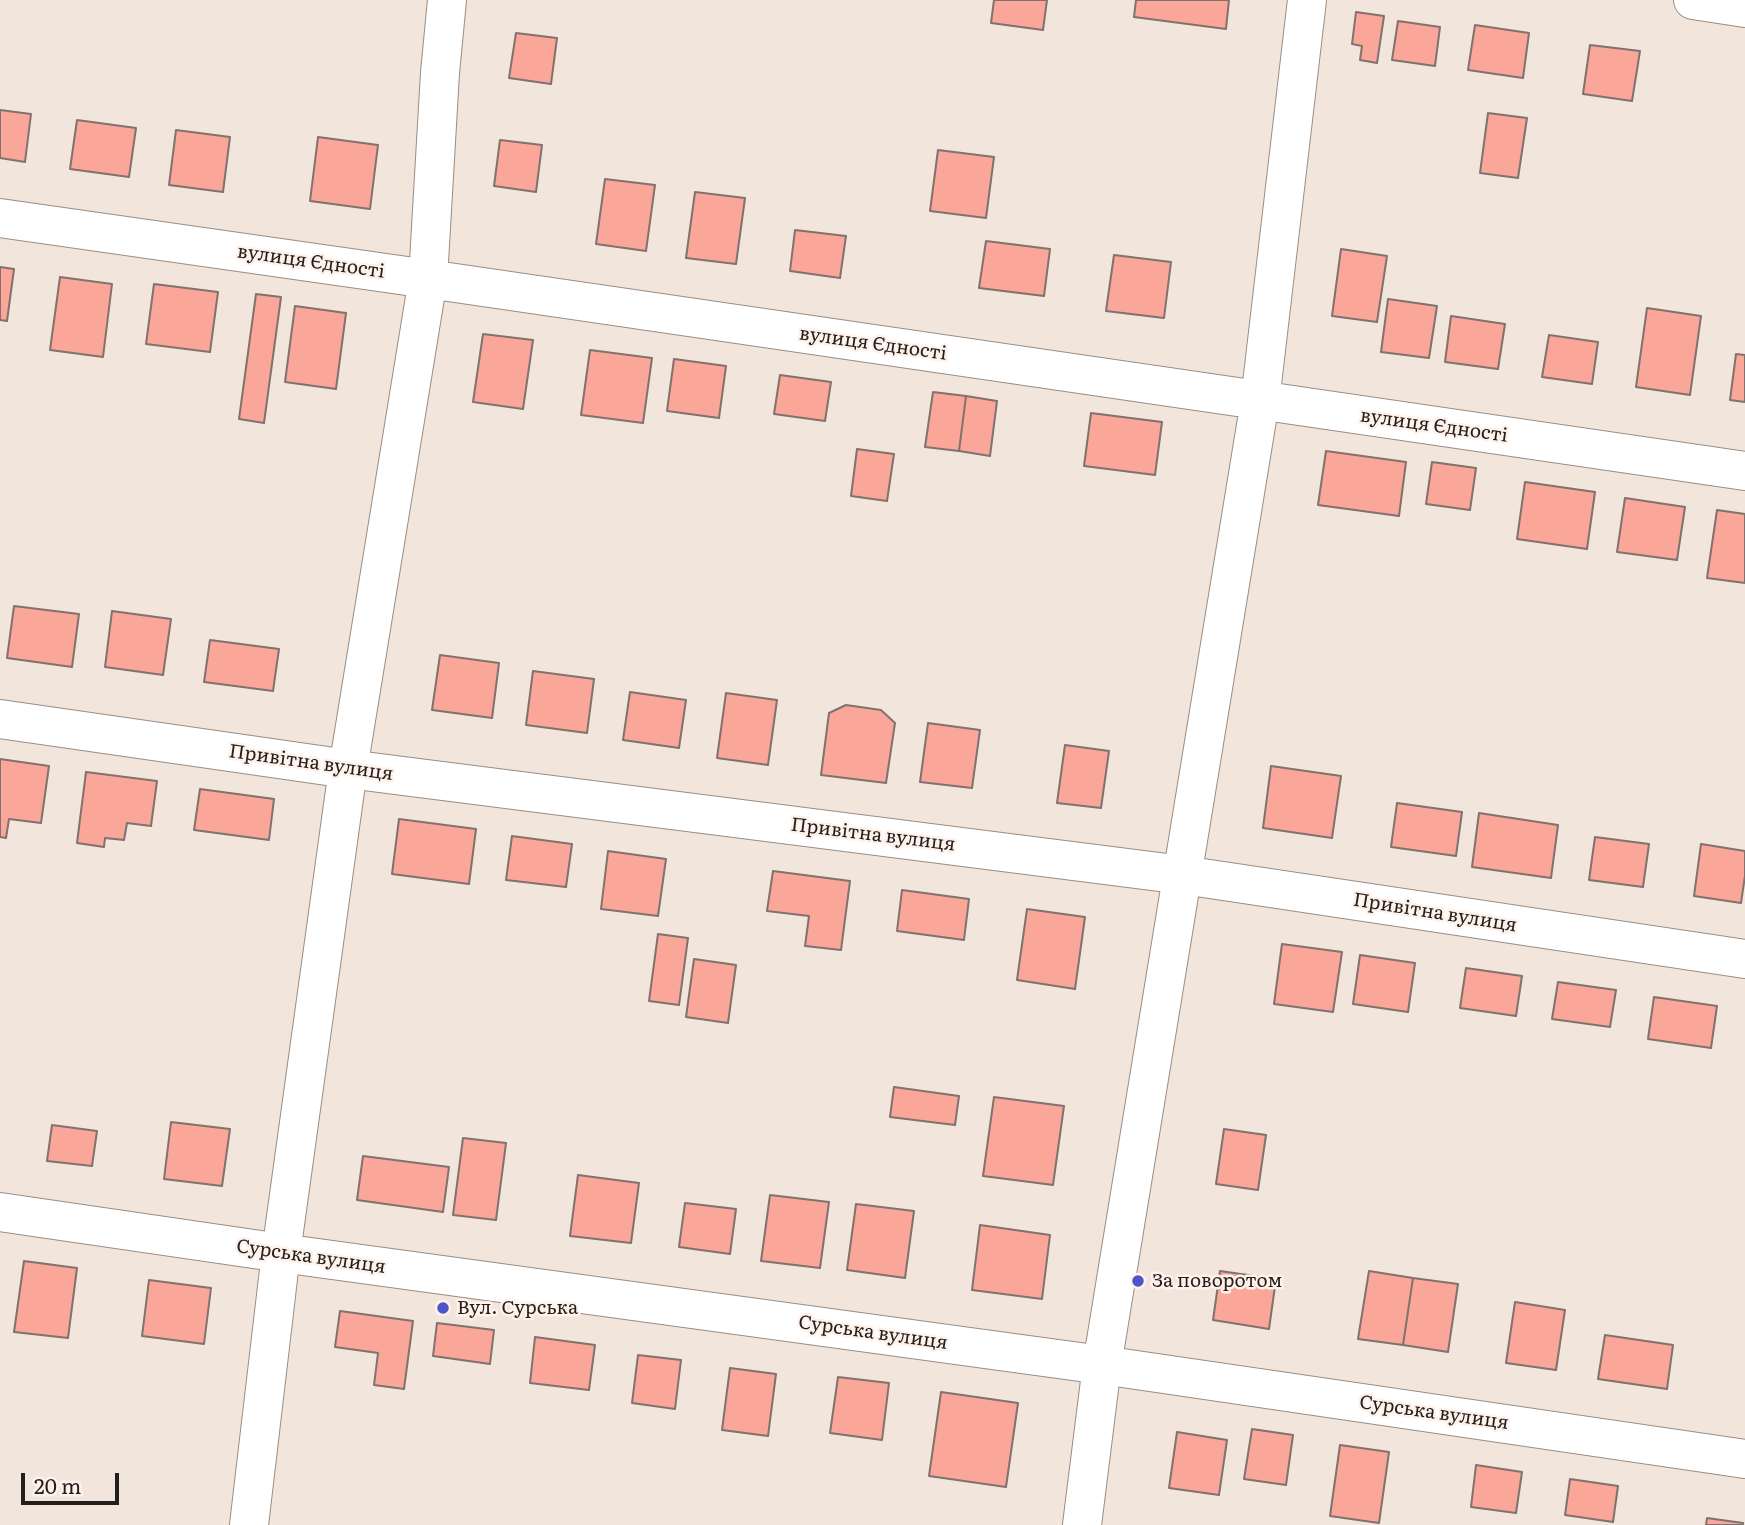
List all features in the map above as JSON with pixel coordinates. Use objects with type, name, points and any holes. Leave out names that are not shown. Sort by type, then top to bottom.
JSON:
[{"type":"street","points":[[248,1525],[281,1253],[348,769],[428,279],[447,0]]},
{"type":"street","points":[[1082,1525],[1102,1365],[1260,401],[1307,0]]},
{"type":"street","points":[[1693,0],[1745,8]]},
{"type":"street","name":"вулиця Єдності","points":[[0,218],[1745,471]]},
{"type":"street","name":"Привітна вулиця","points":[[0,719],[348,769],[1183,875],[1745,959]]},
{"type":"street","name":"Сурська вулиця","points":[[0,1212],[1102,1365],[1745,1458]]},
{"type":"building","points":[[994,0],[1047,0],[1043,30],[991,23]]},
{"type":"building","points":[[1136,0],[1229,0],[1226,29],[1134,17]]},
{"type":"building","points":[[1356,12],[1384,16],[1377,63],[1360,60],[1362,46],[1352,44]]},
{"type":"building","points":[[1398,21],[1440,27],[1435,66],[1392,60]]},
{"type":"building","points":[[1475,25],[1529,33],[1523,78],[1468,70]]},
{"type":"building","points":[[516,33],[557,38],[551,84],[509,78]]},
{"type":"building","points":[[1590,45],[1640,51],[1632,101],[1583,94]]},
{"type":"building","points":[[0,110],[31,114],[25,162],[0,158]]},
{"type":"building","points":[[1488,113],[1527,118],[1518,178],[1480,173]]},
{"type":"building","points":[[77,120],[136,128],[129,177],[70,169]]},
{"type":"building","points":[[176,130],[230,137],[223,192],[169,185]]},
{"type":"building","points":[[318,137],[378,145],[370,209],[310,201]]},
{"type":"building","points":[[500,140],[542,145],[536,192],[494,186]]},
{"type":"building","points":[[938,150],[994,157],[986,218],[930,211]]},
{"type":"building","points":[[605,179],[655,185],[646,251],[596,244]]},
{"type":"building","points":[[695,192],[745,198],[736,264],[686,258]]},
{"type":"building","points":[[795,230],[846,236],[840,278],[790,271]]},
{"type":"building","points":[[986,241],[1050,249],[1044,296],[979,288]]},
{"type":"building","points":[[1341,249],[1387,256],[1377,322],[1332,316]]},
{"type":"building","points":[[1114,255],[1171,262],[1164,318],[1106,311]]},
{"type":"building","points":[[0,267],[14,269],[7,321],[0,320]]},
{"type":"building","points":[[60,277],[112,284],[103,357],[50,350]]},
{"type":"building","points":[[154,284],[218,292],[210,352],[146,344]]},
{"type":"building","points":[[256,294],[281,297],[264,423],[239,419]]},
{"type":"building","points":[[1388,299],[1437,306],[1429,358],[1381,352]]},
{"type":"building","points":[[295,306],[346,313],[336,389],[285,382]]},
{"type":"building","points":[[1647,308],[1701,316],[1690,395],[1636,387]]},
{"type":"building","points":[[1451,316],[1505,324],[1498,369],[1445,362]]},
{"type":"building","points":[[483,334],[533,340],[523,409],[473,402]]},
{"type":"building","points":[[1549,335],[1598,342],[1592,384],[1542,377]]},
{"type":"building","points":[[590,350],[652,358],[643,423],[581,415]]},
{"type":"building","points":[[1736,354],[1745,355],[1745,402],[1730,400]]},
{"type":"building","points":[[674,359],[726,366],[719,418],[667,411]]},
{"type":"building","points":[[780,375],[831,382],[825,421],[774,414]]},
{"type":"building","points":[[933,392],[966,396],[959,451],[925,447]]},
{"type":"building","points":[[966,396],[997,401],[990,456],[959,451]]},
{"type":"building","points":[[1091,413],[1162,422],[1155,475],[1084,466]]},
{"type":"building","points":[[857,449],[894,454],[887,501],[851,496]]},
{"type":"building","points":[[1326,451],[1406,462],[1399,516],[1318,505]]},
{"type":"building","points":[[1432,462],[1476,468],[1470,510],[1426,504]]},
{"type":"building","points":[[1525,482],[1595,492],[1587,549],[1517,539]]},
{"type":"building","points":[[1625,498],[1685,507],[1677,560],[1617,552]]},
{"type":"building","points":[[1717,510],[1745,514],[1745,583],[1707,578]]},
{"type":"building","points":[[14,606],[79,614],[72,667],[7,658]]},
{"type":"building","points":[[112,611],[171,619],[163,675],[105,667]]},
{"type":"building","points":[[210,640],[279,649],[273,691],[204,682]]},
{"type":"building","points":[[440,655],[499,663],[492,718],[432,710]]},
{"type":"building","points":[[533,671],[594,679],[587,733],[526,725]]},
{"type":"building","points":[[630,692],[686,700],[679,748],[623,740]]},
{"type":"building","points":[[726,693],[777,700],[768,765],[717,758]]},
{"type":"building","points":[[846,705],[881,710],[895,723],[886,783],[821,775],[829,713]]},
{"type":"building","points":[[928,723],[980,730],[972,788],[920,782]]},
{"type":"building","points":[[1065,745],[1109,751],[1101,808],[1057,803]]},
{"type":"building","points":[[0,759],[49,766],[41,823],[9,819],[6,838],[0,837]]},
{"type":"building","points":[[1271,766],[1341,776],[1332,838],[1263,828]]},
{"type":"building","points":[[86,772],[157,781],[151,826],[127,823],[124,840],[105,838],[104,847],[77,843]]},
{"type":"building","points":[[200,789],[274,799],[269,840],[194,830]]},
{"type":"building","points":[[1397,803],[1462,812],[1456,856],[1391,847]]},
{"type":"building","points":[[1479,813],[1558,825],[1551,878],[1472,867]]},
{"type":"building","points":[[399,819],[476,829],[469,884],[392,874]]},
{"type":"building","points":[[512,836],[572,844],[566,887],[506,880]]},
{"type":"building","points":[[1595,837],[1649,844],[1643,887],[1589,880]]},
{"type":"building","points":[[1701,844],[1745,851],[1741,903],[1694,896]]},
{"type":"building","points":[[608,851],[666,859],[658,916],[601,909]]},
{"type":"building","points":[[773,871],[850,881],[841,950],[805,946],[809,916],[767,911]]},
{"type":"building","points":[[902,890],[969,899],[964,940],[897,931]]},
{"type":"building","points":[[1027,909],[1085,917],[1075,989],[1017,980]]},
{"type":"building","points":[[658,934],[688,938],[679,1005],[649,1001]]},
{"type":"building","points":[[1282,944],[1342,952],[1333,1012],[1274,1004]]},
{"type":"building","points":[[1360,955],[1415,963],[1408,1012],[1353,1004]]},
{"type":"building","points":[[694,959],[736,965],[728,1023],[686,1017]]},
{"type":"building","points":[[1466,968],[1522,976],[1516,1016],[1460,1008]]},
{"type":"building","points":[[1558,982],[1616,990],[1610,1027],[1552,1019]]},
{"type":"building","points":[[1654,997],[1717,1006],[1711,1048],[1648,1039]]},
{"type":"building","points":[[894,1087],[959,1096],[955,1125],[890,1117]]},
{"type":"building","points":[[994,1097],[1064,1106],[1053,1185],[983,1176]]},
{"type":"building","points":[[171,1122],[230,1129],[222,1186],[164,1179]]},
{"type":"building","points":[[52,1125],[97,1131],[92,1166],[47,1161]]},
{"type":"building","points":[[1224,1129],[1266,1135],[1258,1190],[1216,1184]]},
{"type":"building","points":[[463,1138],[506,1143],[496,1220],[453,1215]]},
{"type":"building","points":[[363,1156],[449,1167],[443,1212],[357,1200]]},
{"type":"building","points":[[578,1175],[639,1183],[631,1243],[570,1236]]},
{"type":"building","points":[[770,1195],[829,1202],[820,1268],[761,1261]]},
{"type":"building","points":[[685,1203],[736,1209],[730,1254],[679,1247]]},
{"type":"building","points":[[856,1204],[914,1211],[905,1278],[847,1270]]},
{"type":"building","points":[[980,1225],[1050,1235],[1042,1299],[972,1290]]},
{"type":"building","points":[[24,1261],[77,1268],[68,1338],[14,1332]]},
{"type":"building","points":[[1220,1271],[1276,1279],[1269,1329],[1213,1320]]},
{"type":"building","points":[[1369,1271],[1413,1278],[1403,1345],[1358,1339]]},
{"type":"building","points":[[1413,1278],[1458,1284],[1448,1352],[1403,1345]]},
{"type":"building","points":[[149,1280],[211,1288],[204,1344],[142,1336]]},
{"type":"building","points":[[1515,1302],[1565,1310],[1556,1370],[1506,1363]]},
{"type":"building","points":[[340,1311],[413,1321],[404,1389],[374,1385],[378,1353],[335,1347]]},
{"type":"building","points":[[437,1323],[494,1330],[490,1364],[433,1356]]},
{"type":"building","points":[[1605,1335],[1673,1345],[1667,1389],[1598,1379]]},
{"type":"building","points":[[535,1337],[595,1345],[589,1390],[530,1383]]},
{"type":"building","points":[[638,1355],[681,1360],[675,1409],[632,1403]]},
{"type":"building","points":[[730,1368],[776,1374],[768,1436],[722,1430]]},
{"type":"building","points":[[838,1377],[889,1383],[882,1440],[830,1433]]},
{"type":"building","points":[[941,1392],[1018,1403],[1006,1487],[929,1476]]},
{"type":"building","points":[[1252,1429],[1293,1435],[1286,1485],[1244,1479]]},
{"type":"building","points":[[1177,1432],[1227,1440],[1219,1495],[1169,1488]]},
{"type":"building","points":[[1340,1445],[1389,1452],[1379,1523],[1330,1516]]},
{"type":"building","points":[[1476,1465],[1522,1472],[1516,1513],[1471,1507]]},
{"type":"building","points":[[1570,1479],[1618,1486],[1613,1522],[1565,1515]]},
{"type":"building","points":[[1707,1518],[1743,1523],[1743,1525],[1706,1525]]},
{"type":"place","name":"За поворотом","points":[[1138,1281]]},
{"type":"place","name":"Вул. Сурська","points":[[443,1308]]}]
